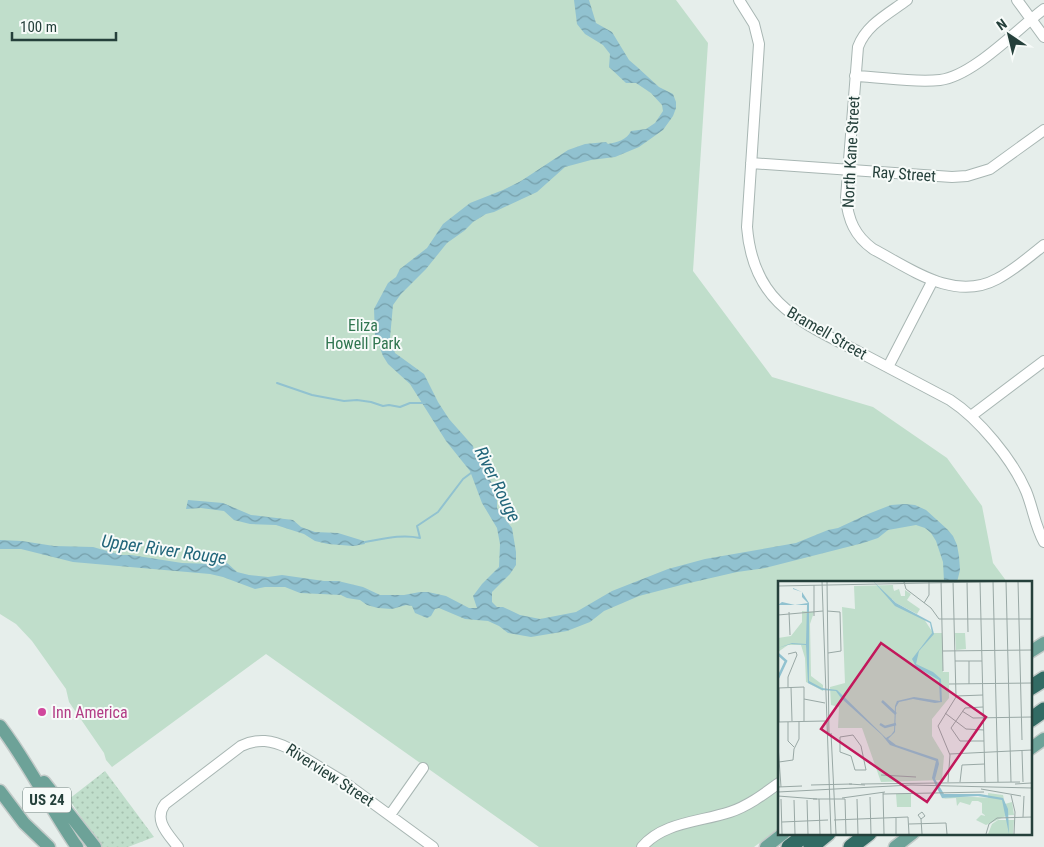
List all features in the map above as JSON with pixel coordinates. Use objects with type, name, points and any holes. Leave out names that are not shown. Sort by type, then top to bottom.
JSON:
[{"type":"highway","points":[[1032,687],[1044,679]]},
{"type":"highway","points":[[789,847],[807,834]]},
{"type":"highway","points":[[811,847],[827,834]]},
{"type":"highway","points":[[851,847],[868,834]]},
{"type":"main road","points":[[1032,651],[1044,642]]},
{"type":"main road","name":"US 24","points":[[0,726],[19,751],[58,819],[77,847]]},
{"type":"main road","points":[[1032,748],[1044,739]]},
{"type":"main road","points":[[19,751],[95,847]]},
{"type":"main road","name":"US 24","points":[[0,791],[24,824],[49,847]]},
{"type":"main road","points":[[24,824],[40,847]]},
{"type":"main road","points":[[766,847],[783,834]]},
{"type":"main road","points":[[895,847],[911,834]]},
{"type":"street","name":"North Kane Street","points":[[907,0],[870,27],[863,35],[858,47],[848,170],[847,210],[852,225],[859,237],[873,249],[933,280],[956,287],[972,287],[988,283],[1006,274],[1044,246]]},
{"type":"street","points":[[1017,0],[1044,37]]},
{"type":"street","name":"Bramell Street","points":[[744,2],[754,24],[759,44],[747,216],[748,238],[755,264],[766,288],[782,306],[799,320],[950,400],[971,416],[985,430],[1019,477],[1044,542]]},
{"type":"street","points":[[855,76],[928,81],[952,78],[972,68],[1044,9]]},
{"type":"street","name":"Ray Street","points":[[751,163],[952,177],[966,176],[990,169],[1044,130]]},
{"type":"street","points":[[888,367],[933,280]]},
{"type":"street","points":[[971,416],[1044,361]]},
{"type":"street","name":"Riverview Street","points":[[178,847],[162,824],[160,815],[165,804],[242,746],[258,740],[274,742],[288,748],[344,782],[433,847]]},
{"type":"street","points":[[390,815],[423,768]]},
{"type":"street","points":[[642,847],[652,837],[670,828],[731,812],[746,805],[778,784]]},
{"type":"green space","name":"Eliza Howell Park","points":[[0,0],[676,0],[708,43],[693,271],[772,377],[873,407],[947,458],[982,506],[993,563],[1006,581],[778,581],[778,829],[754,847],[539,847],[266,654],[112,767],[69,702],[66,689],[32,641],[16,624],[0,614]]},
{"type":"green space","points":[[105,771],[154,837],[128,847],[101,847],[69,799]]},
{"type":"water","points":[[574,0],[589,0],[596,23],[612,32],[629,60],[659,87],[673,94],[676,108],[673,116],[663,130],[639,147],[615,157],[591,160],[565,167],[537,192],[486,214],[473,222],[447,243],[393,305],[390,338],[395,353],[424,374],[449,419],[473,446],[475,454],[497,492],[497,508],[512,528],[516,565],[492,592],[492,602],[497,607],[503,607],[520,615],[540,619],[576,612],[612,591],[668,569],[705,559],[796,543],[838,528],[891,505],[905,504],[915,505],[926,510],[953,536],[959,556],[960,570],[957,581],[944,581],[943,562],[936,541],[925,528],[916,525],[888,530],[878,538],[863,543],[765,568],[737,572],[639,596],[604,611],[590,622],[567,631],[531,637],[508,633],[488,621],[465,619],[439,608],[435,609],[431,616],[427,618],[415,613],[412,606],[406,605],[392,609],[378,608],[367,605],[360,600],[341,595],[300,593],[285,587],[255,589],[210,574],[73,562],[21,549],[0,549],[0,540],[22,541],[54,546],[93,547],[121,555],[182,563],[214,564],[226,562],[237,572],[249,575],[268,577],[282,575],[338,581],[363,587],[380,595],[428,592],[446,596],[469,608],[477,608],[473,596],[499,567],[500,544],[497,528],[482,503],[470,471],[446,441],[410,384],[388,364],[383,356],[375,335],[374,309],[388,283],[396,277],[400,269],[427,248],[443,224],[470,203],[521,181],[568,150],[585,144],[606,142],[608,144],[615,142],[624,139],[631,131],[646,129],[655,123],[663,111],[662,105],[651,93],[636,83],[626,83],[609,67],[610,54],[603,45],[585,34],[577,24]]},
{"type":"water","points":[[188,500],[223,503],[251,515],[293,520],[301,527],[315,532],[338,533],[364,541],[365,544],[353,546],[328,544],[315,541],[304,534],[276,525],[250,524],[234,520],[224,511],[201,508],[186,509]]},
{"type":"waterway","points":[[277,383],[312,395],[344,401],[357,400],[383,406],[400,407],[410,403],[425,403]]},
{"type":"waterway","name":"River Rouge","points":[[365,542],[385,538],[420,538],[417,526],[438,512],[463,479],[471,473]]},
{"type":"place","name":"Inn America","points":[[42,712]]},
{"type":"water label","name":"Upper River Rouge","points":[[164,549]]}]
